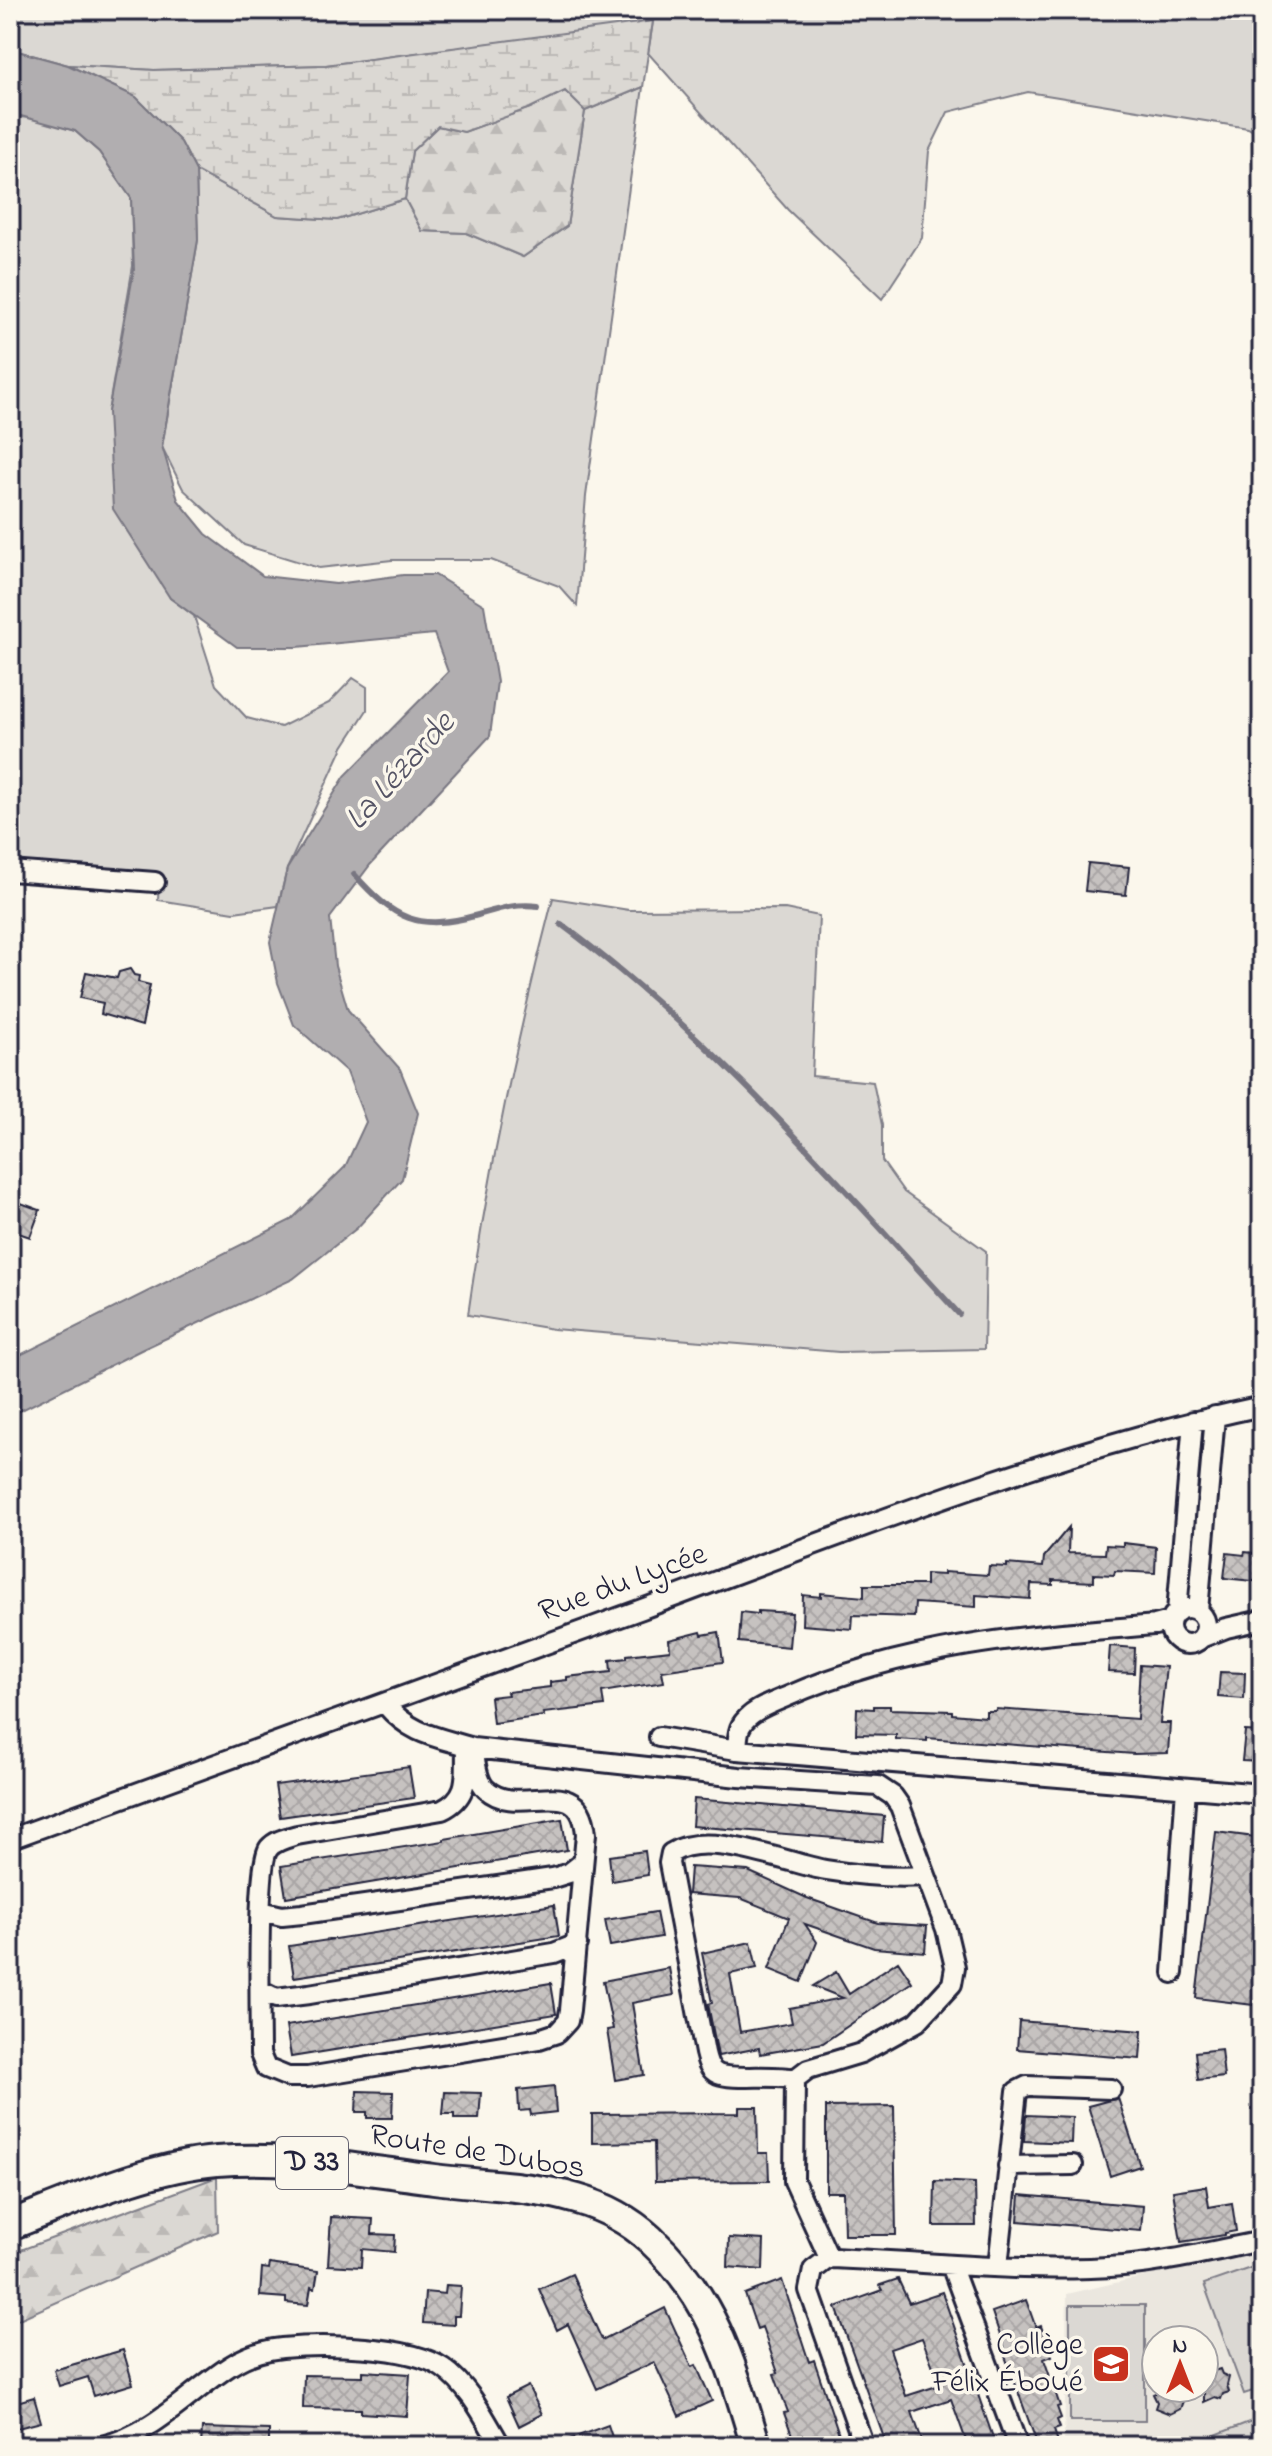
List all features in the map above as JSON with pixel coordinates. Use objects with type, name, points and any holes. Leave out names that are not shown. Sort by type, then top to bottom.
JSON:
[{"type":"main road","name":"Route de Dubos","points":[[10,2225],[140,2177],[215,2161],[280,2159],[509,2186],[576,2198],[619,2214],[651,2240],[685,2276],[710,2316],[728,2354],[756,2446]]},
{"type":"street","points":[[10,871],[155,882]]},
{"type":"street","name":"Rue du Lycée","points":[[10,1839],[386,1705],[827,1540],[1082,1451],[1262,1406]]},
{"type":"street","points":[[1203,1637],[1206,1627],[1201,1614],[1215,1416]]},
{"type":"street","points":[[1193,1421],[1173,1623],[1179,1642],[1189,1645],[1215,1631],[1262,1620]]},
{"type":"street","points":[[737,1750],[741,1725],[751,1715],[805,1688],[922,1653],[995,1640],[1173,1623],[1189,1608],[1238,1626]]},
{"type":"street","points":[[386,1705],[400,1723],[435,1738],[470,1747],[739,1777],[878,1786],[893,1796],[900,1806],[946,1929],[955,1967],[952,1984],[917,2022],[861,2053],[808,2069],[795,2079]]},
{"type":"street","points":[[659,1737],[737,1750],[1262,1794]]},
{"type":"street","points":[[470,1747],[478,1775],[486,1789],[514,1802],[546,1797],[565,1800],[577,1807],[584,1820],[577,1944],[568,2021],[557,2033],[539,2039],[308,2077],[288,2077],[266,2068],[260,2054],[261,1911],[262,1862],[269,1848],[280,1839],[297,1835],[442,1810],[453,1805],[463,1790],[470,1747]]},
{"type":"street","points":[[1173,1973],[1186,1788]]},
{"type":"street","points":[[795,2079],[719,2075],[710,2068],[669,1863],[671,1853],[681,1847],[710,1846],[761,1851],[824,1869],[924,1876]]},
{"type":"street","points":[[261,1911],[282,1916],[302,1914],[519,1883],[569,1873],[583,1862]]},
{"type":"street","points":[[260,1990],[276,1998],[309,1994],[554,1953],[577,1944]]},
{"type":"street","points":[[795,2079],[794,2181],[829,2258]]},
{"type":"street","points":[[998,2266],[1015,2099],[1021,2087],[1111,2089]]},
{"type":"street","points":[[1008,2166],[1073,2165]]},
{"type":"street","points":[[864,2446],[809,2290],[813,2270],[829,2258],[951,2265],[1124,2266],[1160,2262],[1262,2241]]},
{"type":"street","points":[[951,2265],[1018,2446]]},
{"type":"street","points":[[102,2446],[142,2432],[230,2366],[251,2355],[281,2348],[349,2348],[398,2351],[421,2356],[444,2369],[466,2390],[501,2446]]},
{"type":"shaded area","name":"Collège Félix Éboué","points":[[1262,2249],[1262,2446],[1064,2446],[1067,2294]]},
{"type":"green space","points":[[10,10],[1262,10],[1262,136],[1248,128],[1028,92],[948,112],[929,151],[922,238],[882,299],[788,210],[648,53],[653,22],[326,65],[154,70],[68,65],[10,49]]},
{"type":"green space","points":[[653,21],[643,87],[585,111],[565,91],[530,108],[464,132],[438,126],[412,151],[405,199],[337,220],[277,216],[196,171],[181,142],[136,97],[68,65],[154,70],[326,65]]},
{"type":"green space","points":[[643,87],[586,496],[577,606],[559,586],[491,560],[392,560],[319,568],[244,545],[183,489],[162,447],[198,240],[196,171],[277,216],[337,220],[405,199],[422,231],[466,233],[523,257],[567,226],[585,111]]},
{"type":"green space","points":[[565,91],[585,111],[567,226],[523,257],[466,233],[422,231],[405,199],[412,151],[438,126],[464,132],[530,108]]},
{"type":"green space","points":[[10,116],[39,119],[75,131],[99,152],[131,198],[133,266],[108,412],[170,598],[194,616],[216,685],[247,718],[281,727],[329,703],[353,678],[367,687],[367,710],[343,747],[287,869],[278,906],[234,912],[158,900],[159,876],[10,863]]},
{"type":"green space","points":[[553,898],[629,910],[785,909],[819,916],[812,1076],[873,1082],[882,1125],[882,1161],[904,1192],[986,1251],[984,1349],[839,1352],[553,1329],[468,1315],[504,1105]]},
{"type":"green space","points":[[217,2177],[218,2231],[10,2323],[10,2254]]},
{"type":"green space","points":[[1262,2264],[1262,2388],[1244,2394],[1204,2284]]},
{"type":"green space","points":[[1070,2305],[1145,2305],[1145,2324],[1140,2324],[1140,2404],[1145,2404],[1145,2421],[1070,2421]]},
{"type":"green space","points":[[1262,2417],[1262,2436],[1237,2446],[1187,2446]]},
{"type":"water","name":"La Lézarde","points":[[10,49],[68,65],[136,97],[181,142],[196,171],[198,240],[162,446],[178,500],[206,534],[263,576],[336,584],[403,575],[435,575],[484,605],[497,682],[490,736],[370,865],[330,918],[335,966],[348,1010],[400,1069],[418,1113],[402,1179],[357,1228],[293,1279],[10,1416],[10,1360],[291,1220],[345,1167],[366,1122],[347,1072],[294,1025],[278,983],[270,942],[287,869],[345,776],[448,672],[434,634],[297,647],[237,647],[170,598],[113,509],[108,412],[134,270],[131,198],[99,152],[75,131],[10,113]]},
{"type":"building","points":[[1088,863],[1129,867],[1126,895],[1085,891]]},
{"type":"building","points":[[130,969],[139,976],[138,982],[150,985],[142,1026],[101,1014],[103,1003],[80,998],[86,972],[117,978],[119,972]]},
{"type":"building","points":[[10,1199],[40,1210],[30,1237],[10,1230]]},
{"type":"building","points":[[1069,1527],[1068,1553],[1105,1554],[1106,1545],[1123,1546],[1123,1543],[1156,1547],[1155,1573],[1115,1571],[1114,1575],[1094,1574],[1094,1582],[1053,1580],[1053,1585],[1031,1584],[1030,1599],[976,1595],[976,1607],[915,1603],[914,1617],[853,1615],[852,1629],[802,1625],[803,1595],[821,1597],[821,1593],[864,1597],[864,1585],[926,1585],[926,1574],[988,1575],[989,1566],[1007,1567],[1007,1564],[1043,1567],[1044,1557]]},
{"type":"building","points":[[1245,1552],[1262,1554],[1262,1582],[1224,1578],[1227,1553],[1244,1555]]},
{"type":"building","points":[[758,1611],[792,1613],[789,1647],[739,1642],[741,1612],[758,1614]]},
{"type":"building","points":[[701,1632],[702,1635],[719,1632],[723,1662],[662,1671],[664,1682],[602,1692],[604,1706],[493,1723],[490,1697],[550,1687],[550,1682],[567,1680],[567,1677],[611,1672],[610,1660],[670,1650],[669,1640]]},
{"type":"building","points":[[1110,1646],[1135,1648],[1134,1673],[1108,1672]]},
{"type":"building","points":[[1140,1665],[1166,1667],[1160,1723],[1170,1723],[1168,1753],[1134,1754],[856,1734],[857,1708],[874,1709],[874,1706],[952,1711],[952,1714],[986,1717],[986,1711],[996,1709],[1137,1719]]},
{"type":"building","points":[[1220,1672],[1245,1673],[1244,1699],[1218,1697]]},
{"type":"building","points":[[1245,1731],[1262,1732],[1262,1762],[1242,1761]]},
{"type":"building","points":[[409,1767],[414,1798],[280,1817],[275,1785]]},
{"type":"building","points":[[694,1799],[884,1816],[882,1842],[692,1826]]},
{"type":"building","points":[[562,1819],[567,1850],[286,1897],[281,1866]]},
{"type":"building","points":[[1216,1832],[1262,1838],[1262,2006],[1196,1998]]},
{"type":"building","points":[[645,1851],[648,1875],[612,1881],[609,1856]]},
{"type":"building","points":[[690,1867],[748,1871],[807,1898],[878,1923],[927,1926],[925,1952],[874,1948],[805,1924],[817,1942],[801,1982],[769,1969],[789,1918],[740,1898],[688,1894]]},
{"type":"building","points":[[554,1905],[559,1936],[294,1977],[289,1946]]},
{"type":"building","points":[[656,1912],[661,1937],[610,1946],[605,1920]]},
{"type":"building","points":[[751,1942],[757,1968],[730,1974],[740,2032],[792,2023],[789,2008],[843,1998],[813,1986],[836,1972],[849,1994],[898,1961],[912,1982],[823,2043],[760,2054],[759,2048],[718,2056],[702,1953]]},
{"type":"building","points":[[669,1968],[674,1995],[632,2003],[644,2075],[615,2080],[607,2030],[613,2029],[603,1981]]},
{"type":"building","points":[[551,1983],[556,2014],[291,2057],[286,2026]]},
{"type":"building","points":[[1019,2021],[1142,2031],[1140,2059],[1017,2049]]},
{"type":"building","points":[[1221,2049],[1224,2077],[1198,2080],[1195,2052]]},
{"type":"building","points":[[554,2086],[556,2112],[531,2115],[530,2110],[519,2111],[518,2090]]},
{"type":"building","points":[[357,2091],[393,2092],[392,2118],[367,2118],[367,2112],[356,2112]]},
{"type":"building","points":[[445,2092],[481,2093],[479,2119],[454,2119],[454,2114],[443,2114]]},
{"type":"building","points":[[1118,2098],[1140,2166],[1110,2176],[1088,2106]]},
{"type":"building","points":[[894,2106],[896,2235],[844,2235],[843,2192],[826,2192],[826,2107]]},
{"type":"building","points":[[739,2107],[757,2107],[758,2153],[768,2153],[769,2181],[655,2182],[654,2142],[592,2143],[592,2114],[739,2113]]},
{"type":"building","points":[[1026,2115],[1072,2117],[1071,2143],[1024,2141]]},
{"type":"building","points":[[935,2181],[975,2183],[976,2226],[934,2226]]},
{"type":"building","points":[[1206,2186],[1209,2207],[1232,2203],[1236,2231],[1181,2242],[1173,2191]]},
{"type":"building","points":[[1020,2195],[1143,2206],[1141,2231],[1018,2221]]},
{"type":"building","points":[[331,2217],[373,2219],[372,2234],[395,2235],[394,2252],[362,2249],[361,2267],[328,2265]]},
{"type":"building","points":[[729,2238],[764,2240],[763,2270],[728,2267]]},
{"type":"building","points":[[270,2264],[318,2271],[308,2305],[286,2303],[286,2298],[260,2296],[262,2268],[269,2269]]},
{"type":"building","points":[[572,2274],[602,2340],[665,2308],[692,2367],[696,2365],[712,2401],[679,2416],[654,2362],[597,2389],[568,2324],[557,2330],[539,2289]]},
{"type":"building","points":[[898,2279],[909,2303],[942,2292],[996,2446],[968,2446],[951,2399],[912,2412],[924,2446],[887,2446],[836,2307],[883,2290],[880,2285]],"holes":[[[922,2338],[940,2385],[906,2396],[890,2349]]]},
{"type":"building","points":[[782,2280],[809,2362],[814,2360],[843,2446],[796,2446],[774,2374],[778,2373],[762,2327],[757,2329],[745,2294]]},
{"type":"building","points":[[446,2285],[461,2286],[459,2316],[454,2316],[454,2325],[423,2323],[425,2292],[445,2294]]},
{"type":"building","points":[[1026,2300],[1036,2328],[1041,2326],[1052,2356],[1044,2359],[1060,2406],[1057,2407],[1061,2418],[1057,2420],[1060,2428],[1054,2430],[1058,2442],[1046,2446],[1038,2446],[992,2312]]},
{"type":"building","points":[[123,2350],[133,2384],[94,2396],[88,2377],[59,2386],[54,2370]]},
{"type":"building","points":[[1220,2369],[1222,2374],[1229,2377],[1229,2392],[1223,2394],[1221,2399]]},
{"type":"building","points":[[363,2371],[410,2374],[407,2416],[361,2413],[361,2409],[303,2408],[304,2375],[363,2376]]},
{"type":"building","points":[[528,2386],[542,2414],[519,2426],[506,2397]]},
{"type":"building","points":[[34,2397],[41,2422],[10,2430],[10,2404]]},
{"type":"building","points":[[1156,2404],[1182,2404],[1180,2409],[1170,2414],[1155,2408]]},
{"type":"building","points":[[608,2425],[615,2446],[556,2444]]},
{"type":"building","points":[[202,2428],[269,2430],[269,2446],[201,2446]]},
{"type":"waterway","points":[[354,874],[395,911],[423,921],[457,920],[508,907],[538,906]]},
{"type":"waterway","points":[[561,924],[669,1012],[720,1060],[959,1314]]},
{"type":"place","name":"Collège Félix Éboué","points":[[1111,2364]]}]
